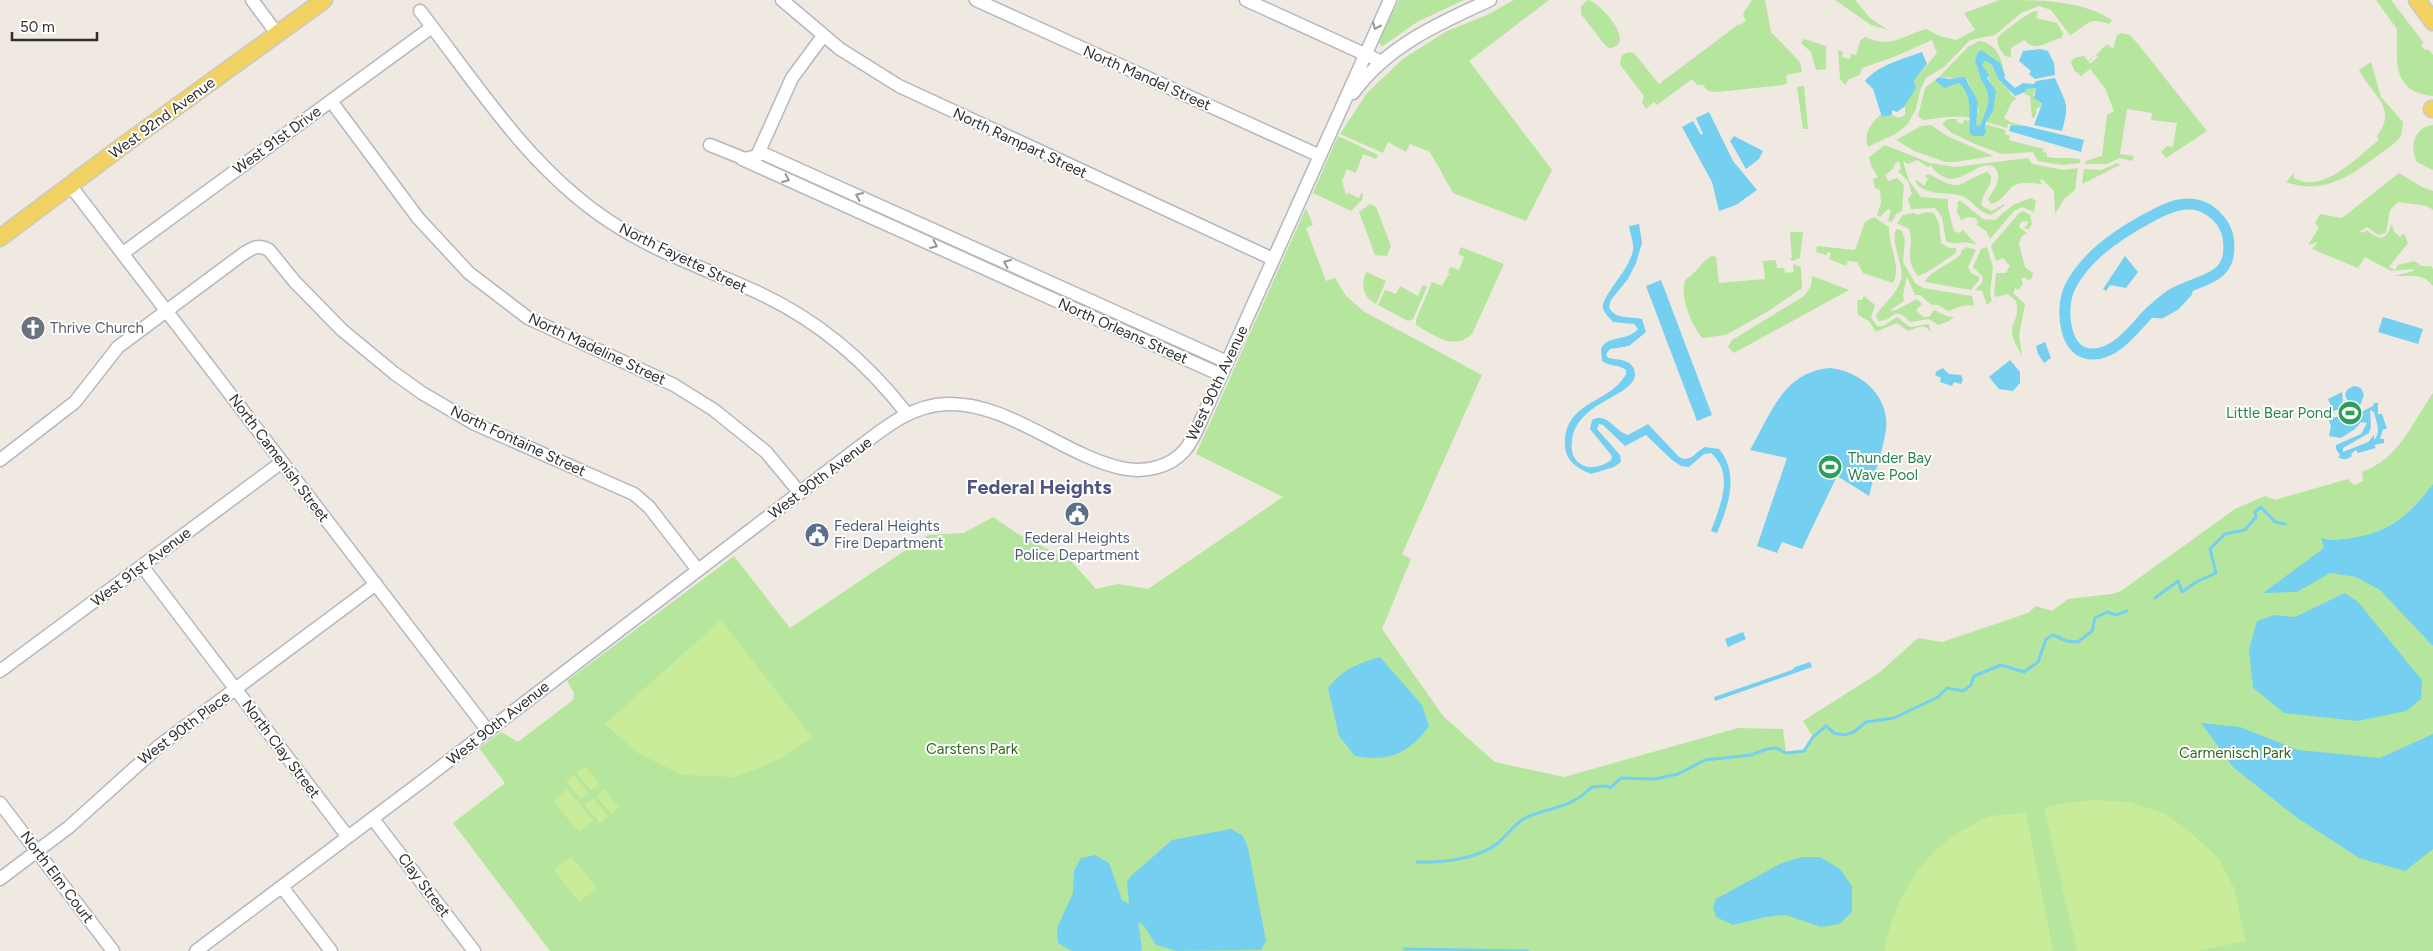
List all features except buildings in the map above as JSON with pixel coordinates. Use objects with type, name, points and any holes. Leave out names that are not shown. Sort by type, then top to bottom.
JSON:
[{"type":"main road","name":"West 92nd Avenue","points":[[0,238],[324,0]]},
{"type":"main road","points":[[2416,0],[2433,22]]},
{"type":"street","points":[[252,0],[278,35]]},
{"type":"street","name":"North Rampart Street","points":[[782,0],[823,36],[870,69],[919,97],[1273,258]]},
{"type":"street","name":"North Mandel Street","points":[[976,0],[1318,155]]},
{"type":"street","points":[[1246,0],[1382,62]]},
{"type":"street","name":"West 90th Avenue","points":[[196,951],[373,819],[892,423],[907,414],[931,406],[946,404],[979,408],[1121,468],[1147,469],[1163,466],[1185,450],[1227,362],[1318,155],[1342,107],[1390,0]]},
{"type":"street","name":"West 90th Avenue","points":[[1342,107],[1360,84],[1382,62],[1426,30],[1490,0]]},
{"type":"street","name":"North Fayette Street","points":[[420,11],[514,134],[550,174],[578,199],[616,226],[649,244],[759,294],[836,339],[865,365],[907,414]]},
{"type":"street","name":"West 91st Drive","points":[[123,253],[432,27]]},
{"type":"street","points":[[742,159],[752,159],[760,152],[767,132],[792,78],[823,36]]},
{"type":"street","name":"North Madeline Street","points":[[331,101],[418,218],[469,273],[528,318],[674,385],[714,410],[766,452],[800,493]]},
{"type":"street","name":"North Orleans Street","points":[[710,145],[1221,375]]},
{"type":"street","name":"North Orleans Street","points":[[760,152],[1227,362]]},
{"type":"street","name":"North Camenish Street","points":[[70,185],[488,731]]},
{"type":"street","points":[[895,228],[901,215]]},
{"type":"street","name":"North Fontaine Street","points":[[166,310],[243,254],[257,246],[269,250],[296,282],[342,330],[394,373],[475,424],[640,498],[673,536],[698,570]]},
{"type":"street","points":[[1025,287],[1031,274]]},
{"type":"street","points":[[0,460],[75,402],[111,353],[166,310]]},
{"type":"street","name":"West 91st Avenue","points":[[0,671],[282,462]]},
{"type":"street","name":"North Clay Street","points":[[142,566],[348,837]]},
{"type":"street","name":"West 90th Place","points":[[0,880],[69,827],[159,746],[376,584]]},
{"type":"street","name":"North Elm Court","points":[[0,803],[114,951]]},
{"type":"street","name":"Clay Street","points":[[373,819],[474,951]]},
{"type":"street","points":[[282,887],[331,951]]},
{"type":"green space","points":[[1399,0],[1464,0],[1417,22],[1383,46],[1380,45],[1379,40]]},
{"type":"green space","points":[[1514,0],[1549,0],[1469,61],[1552,170],[1526,221],[1453,193],[1430,152],[1410,144],[1406,152],[1388,142],[1383,153],[1340,134],[1367,93],[1404,58],[1447,31],[1487,15]]},
{"type":"green space","points":[[1588,0],[1600,8],[1614,23],[1620,39],[1617,45],[1609,48],[1605,45],[1581,14],[1581,6]]},
{"type":"green space","points":[[1752,0],[1765,0],[1771,32],[1800,62],[1802,72],[1786,75],[1787,83],[1783,85],[1718,92],[1708,91],[1703,85],[1697,85],[1692,79],[1657,105],[1654,102],[1646,109],[1642,102],[1644,96],[1621,66],[1621,57],[1628,52],[1634,53],[1659,84],[1739,24],[1746,21],[1743,14]]},
{"type":"green space","points":[[1835,0],[1855,0],[1870,18],[1888,30],[1871,25]]},
{"type":"green space","points":[[2000,0],[2059,2],[2087,8],[2112,20],[2109,24],[2092,21],[2070,35],[2051,10],[2039,6],[2021,13],[1995,35],[1970,40],[1944,67],[1926,78],[1920,91],[1916,109],[1907,125],[1895,134],[1868,147],[1867,133],[1871,125],[1881,114],[1883,117],[1892,115],[1899,118],[1905,115],[1905,104],[1916,88],[1914,81],[1937,53],[1932,40],[1894,57],[1862,68],[1860,75],[1849,79],[1845,85],[1840,79],[1838,50],[1843,52],[1842,57],[1850,59],[1851,54],[1856,55],[1860,41],[1865,37],[1889,42],[1926,29],[1940,36],[1956,40],[1975,30],[1964,13]]},
{"type":"green space","points":[[2376,0],[2391,0],[2424,43],[2421,45],[2433,55],[2433,96],[2419,93],[2403,81],[2397,63],[2397,29]]},
{"type":"green space","points":[[2035,11],[2038,12],[2036,18],[2057,23],[2063,33],[2062,38],[2038,46],[2033,46],[2024,40],[2011,48],[2011,57],[2005,56],[1999,48],[1997,38],[2021,19]]},
{"type":"green space","points":[[2121,33],[2130,35],[2138,44],[2207,131],[2166,158],[2161,152],[2167,146],[2173,147],[2177,123],[2151,120],[2152,113],[2127,109],[2120,154],[2134,156],[2132,161],[2120,158],[2107,164],[2085,164],[2086,161],[2102,156],[2107,115],[2114,111],[2105,88],[2090,69],[2081,76],[2074,70],[2071,62],[2074,58],[2084,56],[2088,61],[2094,56],[2088,63],[2091,63],[2107,44],[2113,49],[2117,35]]},
{"type":"green space","points":[[1804,39],[1826,46],[1826,69],[1816,70],[1811,52],[1801,43]]},
{"type":"green space","points":[[1979,41],[1989,44],[1997,52],[2004,72],[1999,63],[1985,53],[1980,72],[1988,89],[1990,100],[1980,127],[1976,125],[1976,114],[1979,110],[1967,79],[1939,77],[1968,47]]},
{"type":"green space","points":[[1985,60],[1992,66],[2000,81],[2011,95],[2017,98],[2012,102],[2004,118],[2010,122],[2026,126],[2008,124],[2007,128],[1986,122],[1994,98],[1990,80],[1982,65]]},
{"type":"green space","points":[[2371,62],[2381,97],[2403,122],[2401,136],[2367,164],[2334,182],[2311,186],[2286,182],[2294,173],[2294,178],[2305,182],[2316,182],[2328,178],[2350,164],[2379,140],[2377,136],[2383,126],[2384,109],[2381,101],[2359,70]]},
{"type":"green space","points":[[1935,80],[1946,87],[1959,83],[1967,95],[1971,118],[1953,117],[1923,120],[1918,116],[1925,88]]},
{"type":"green space","points":[[1804,86],[1808,129],[1803,129],[1797,87]]},
{"type":"green space","points":[[2036,88],[2033,95],[2042,106],[2037,108],[2035,117],[2032,118],[2030,96],[2024,94],[2027,89]]},
{"type":"green space","points":[[1948,119],[1957,119],[1957,122],[1963,124],[1964,120],[1971,121],[1971,127],[1986,130],[1985,124],[2006,130],[2005,134],[2010,136],[2009,140],[2044,149],[2043,152],[2047,153],[2047,157],[2080,159],[2080,163],[2062,165],[2038,161],[2033,152],[2002,154],[1952,133],[1942,124]]},
{"type":"green space","points":[[1931,125],[1947,136],[1993,156],[1945,162],[1914,151],[1896,140],[1921,126]]},
{"type":"green space","points":[[2433,125],[2433,170],[2417,162],[2413,150],[2417,134],[2421,130]]},
{"type":"green space","points":[[1338,136],[1378,155],[1376,159],[1363,154],[1356,173],[1347,169],[1342,181],[1346,195],[1348,193],[1359,198],[1361,193],[1363,194],[1362,200],[1351,211],[1313,193]]},
{"type":"green space","points":[[1885,145],[1930,163],[1929,168],[1917,160],[1908,164],[1903,161],[1909,181],[1921,197],[1948,199],[1948,208],[1954,231],[1959,233],[1963,230],[1977,245],[1946,241],[1942,217],[1935,208],[1911,209],[1908,199],[1912,194],[1908,181],[1898,171],[1901,169],[1899,161],[1885,175],[1888,181],[1897,178],[1904,185],[1902,211],[1896,214],[1892,222],[1888,221],[1891,210],[1888,209],[1880,217],[1877,215],[1881,203],[1880,190],[1875,188],[1873,179],[1878,177],[1871,166],[1869,157]]},
{"type":"green space","points":[[2028,158],[2032,164],[2063,170],[2078,168],[2075,190],[2065,198],[2055,214],[2054,191],[2042,179],[2040,181],[2042,184],[2016,184],[2001,199],[1991,204],[1988,199],[1996,187],[1998,178],[1998,174],[1993,166],[1978,168],[1964,176],[1948,178],[1939,174],[1930,165],[1930,163],[1955,167]]},
{"type":"green space","points":[[2118,163],[2120,165],[2082,184],[2084,169],[2101,170]]},
{"type":"green space","points":[[1987,172],[1991,176],[1991,180],[1983,198],[1982,206],[1992,211],[2004,204],[2004,206],[1991,215],[1986,214],[1962,196],[1936,193],[1924,189],[1915,181],[1917,180],[1924,186],[1928,179],[1925,176],[1929,174],[1948,184],[1959,185]]},
{"type":"green space","points":[[2399,173],[2422,187],[2433,191],[2433,210],[2427,206],[2398,202],[2390,210],[2386,233],[2378,235],[2367,227],[2360,231],[2362,233],[2367,230],[2372,234],[2383,237],[2388,232],[2392,223],[2393,230],[2400,237],[2404,233],[2408,243],[2389,267],[2395,270],[2398,265],[2414,261],[2422,266],[2431,266],[2433,269],[2433,286],[2424,278],[2394,276],[2414,271],[2413,269],[2391,271],[2365,257],[2358,268],[2312,249],[2318,242],[2308,245],[2319,228],[2315,223],[2320,214],[2342,218]]},
{"type":"green space","points":[[2031,198],[2036,201],[2034,212],[2022,207],[2014,211],[1990,239],[1986,231],[1976,224],[1978,223],[1976,218],[1968,217],[1961,220],[1957,212],[1958,201],[1961,201],[1983,219],[1995,220],[2013,205]]},
{"type":"green space","points":[[1370,204],[1376,207],[1391,246],[1387,256],[1375,255],[1359,212]]},
{"type":"green space","points":[[1306,208],[1313,225],[1306,228],[1326,281],[1335,278],[1346,296],[1363,311],[1482,375],[1402,554],[1411,559],[1382,629],[1443,716],[1495,762],[1564,777],[1738,728],[1783,729],[1786,753],[1804,751],[1813,737],[1803,721],[1880,672],[1918,638],[1942,642],[2028,613],[2036,606],[2052,611],[2068,599],[2112,594],[2121,591],[2235,509],[2265,496],[2275,500],[2348,479],[2354,485],[2363,481],[2362,472],[2386,458],[2404,439],[2433,393],[2433,951],[550,951],[453,823],[505,783],[479,748],[501,732],[518,742],[573,700],[574,693],[567,681],[734,556],[790,628],[928,535],[964,533],[993,517],[1018,534],[1071,561],[1096,589],[1119,584],[1148,589],[1283,497],[1196,454]]},
{"type":"green space","points":[[2023,211],[2030,215],[2032,224],[2029,229],[2026,229],[2024,227],[2027,226],[2028,221],[2021,222],[2019,227],[2027,233],[2021,237],[2019,244],[2025,267],[2033,273],[2032,279],[2027,280],[2025,277],[2021,279],[2023,284],[2018,290],[2015,288],[2013,293],[2025,304],[2019,336],[2022,355],[2012,330],[2017,309],[2016,301],[2008,294],[1996,297],[1994,294],[1996,273],[2006,273],[2010,266],[2003,258],[1996,261],[1991,246],[2018,214]]},
{"type":"green space","points":[[1927,212],[1934,213],[1939,224],[1941,243],[1949,248],[1956,248],[1956,253],[1918,276],[1910,258],[1911,242],[1909,229],[1897,223],[1903,215],[1914,213],[1917,215]]},
{"type":"green space","points":[[1874,217],[1889,227],[1896,270],[1893,283],[1863,273],[1857,262],[1848,261],[1846,266],[1829,259],[1831,253],[1828,252],[1826,255],[1816,252],[1817,246],[1855,250],[1865,222]]},
{"type":"green space","points":[[1896,229],[1902,231],[1905,240],[1903,262],[1915,283],[1923,288],[1972,296],[1974,305],[1962,306],[1948,311],[1938,305],[1932,305],[1920,295],[1915,295],[1907,277],[1903,295],[1904,301],[1889,311],[1896,310],[1917,299],[1922,304],[1916,310],[1923,317],[1929,317],[1934,310],[1954,317],[1938,325],[1929,319],[1910,322],[1900,314],[1896,314],[1884,321],[1878,321],[1876,315],[1893,294],[1901,280],[1901,267],[1895,242]]},
{"type":"green space","points":[[1790,232],[1803,232],[1800,258],[1792,261],[1790,258],[1792,258]]},
{"type":"green space","points":[[1461,247],[1504,264],[1472,334],[1465,339],[1451,342],[1437,337],[1416,325],[1416,320],[1432,282],[1442,286],[1448,275],[1451,276],[1448,273],[1450,267],[1459,270],[1464,257],[1458,254]]},
{"type":"green space","points":[[1966,247],[1976,250],[1968,267],[1971,273],[1979,277],[1979,280],[1971,290],[1925,282],[1932,274],[1957,258]]},
{"type":"green space","points":[[1987,247],[1993,267],[1990,294],[1992,300],[1987,305],[1982,291],[1975,290],[1982,283],[1983,277],[1973,267],[1981,249]]},
{"type":"green space","points":[[1712,256],[1716,257],[1719,283],[1765,279],[1763,261],[1776,260],[1777,268],[1784,268],[1785,273],[1794,272],[1793,264],[1801,267],[1802,288],[1770,310],[1726,335],[1703,338],[1687,310],[1684,285],[1686,279]]},
{"type":"green space","points":[[1366,272],[1386,281],[1376,304],[1365,294],[1363,282]]},
{"type":"green space","points":[[1812,276],[1849,290],[1734,353],[1728,347],[1732,340],[1804,296],[1811,286]]},
{"type":"green space","points":[[1423,285],[1427,287],[1413,319],[1408,321],[1378,305],[1385,290],[1396,294],[1400,286],[1418,296]]},
{"type":"green space","points":[[1864,296],[1875,305],[1871,317],[1877,326],[1883,326],[1897,317],[1910,327],[1929,324],[1931,333],[1926,327],[1908,331],[1897,323],[1876,332],[1869,321],[1858,315],[1857,300],[1862,300]]},
{"type":"green space","points":[[721,620],[812,737],[778,760],[735,777],[682,775],[636,752],[605,724]]},
{"type":"green space","points":[[585,766],[600,784],[591,790],[577,773]]},
{"type":"green space","points":[[574,775],[589,793],[581,799],[566,782]]},
{"type":"green space","points":[[567,789],[593,820],[579,832],[553,801]]},
{"type":"green space","points":[[604,789],[619,807],[611,814],[596,796]]},
{"type":"green space","points":[[593,798],[608,816],[600,823],[585,805]]},
{"type":"green space","points":[[2096,800],[2128,802],[2164,813],[2190,832],[2219,859],[2234,888],[2246,941],[2197,951],[2077,951],[2044,808],[2064,803]]},
{"type":"green space","points":[[2026,813],[2053,951],[1884,951],[1895,913],[1903,895],[1924,863],[1938,849],[1953,836],[1986,818],[1997,815]]},
{"type":"green space","points":[[571,856],[597,888],[579,902],[554,870]]},
{"type":"water","points":[[2040,49],[2048,51],[2054,63],[2055,75],[2035,79],[2029,74],[2031,71],[2019,61],[2023,51]]},
{"type":"water","points":[[1981,50],[2000,63],[2005,75],[2004,78],[2015,88],[2023,83],[2034,84],[2036,81],[2055,78],[2066,103],[2066,114],[2062,131],[2034,125],[2042,104],[2034,98],[2036,88],[2027,89],[2025,92],[2015,96],[1999,80],[1992,65],[1985,60],[1982,65],[1989,75],[1987,78],[1996,91],[1993,111],[1985,124],[1986,133],[1983,136],[1973,136],[1970,134],[1969,100],[1964,89],[1959,83],[1944,88],[1935,80],[1939,77],[1949,79],[1965,77],[1978,102],[1976,125],[1980,126],[1989,97],[1975,62],[1977,54]]},
{"type":"water","points":[[1922,52],[1927,64],[1914,81],[1916,88],[1904,107],[1897,112],[1892,110],[1892,115],[1882,117],[1873,89],[1865,81],[1870,75],[1884,67]]},
{"type":"water","points":[[1709,112],[1733,161],[1757,190],[1736,205],[1719,211],[1712,182],[1682,127],[1693,121],[1701,135],[1703,134],[1696,118]]},
{"type":"water","points":[[2011,125],[2026,126],[2084,140],[2081,152],[2009,131]]},
{"type":"water","points":[[1734,136],[1763,151],[1759,159],[1746,169],[1730,141]]},
{"type":"water","points":[[1639,224],[1642,243],[1636,263],[1628,279],[1611,300],[1609,307],[1619,316],[1642,319],[1646,332],[1629,346],[1610,349],[1606,354],[1608,358],[1621,360],[1632,365],[1635,374],[1632,382],[1626,389],[1583,417],[1576,428],[1572,442],[1572,451],[1576,460],[1584,466],[1598,466],[1611,460],[1612,456],[1590,429],[1592,420],[1598,418],[1607,420],[1628,435],[1648,424],[1683,459],[1690,458],[1705,447],[1719,449],[1729,469],[1730,491],[1717,533],[1711,531],[1721,501],[1724,480],[1718,461],[1711,453],[1704,454],[1689,467],[1681,466],[1646,435],[1625,446],[1603,425],[1599,424],[1597,429],[1620,455],[1621,462],[1614,467],[1591,474],[1573,463],[1567,455],[1565,444],[1567,430],[1572,419],[1580,410],[1619,384],[1626,374],[1626,370],[1623,368],[1602,361],[1601,349],[1608,342],[1634,333],[1638,329],[1634,324],[1613,322],[1604,311],[1603,304],[1631,258],[1633,247],[1629,226]]},
{"type":"water","points":[[2125,256],[2138,272],[2126,288],[2110,285],[2106,291],[2103,289]]},
{"type":"water","points":[[1661,280],[1712,415],[1697,421],[1646,286]]},
{"type":"water","points":[[2383,317],[2423,329],[2418,344],[2378,332]]},
{"type":"water","points":[[2045,342],[2051,358],[2044,363],[2038,354],[2036,346]]},
{"type":"water","points":[[2010,360],[2020,372],[2020,383],[2013,391],[1999,389],[1989,377]]},
{"type":"water","name":"Thunder Bay Wave Pool","points":[[1830,368],[1852,374],[1862,380],[1871,387],[1883,406],[1886,417],[1886,429],[1869,496],[1837,476],[1802,549],[1782,542],[1777,553],[1757,546],[1787,458],[1750,450],[1772,409],[1790,386],[1801,377],[1814,371]]},
{"type":"water","points":[[1943,368],[1949,374],[1961,375],[1963,379],[1961,384],[1954,382],[1952,386],[1940,382],[1941,378],[1935,375],[1937,371]]},
{"type":"water","points":[[2354,386],[2361,388],[2364,395],[2357,414],[2373,406],[2374,403],[2378,403],[2378,414],[2382,414],[2387,429],[2383,429],[2380,439],[2384,439],[2384,443],[2374,445],[2376,448],[2358,453],[2356,450],[2351,454],[2352,456],[2343,459],[2338,457],[2340,455],[2336,445],[2361,434],[2367,423],[2361,422],[2355,429],[2341,438],[2329,436],[2331,426],[2329,420],[2335,417],[2342,417],[2344,414],[2340,412],[2341,409],[2333,411],[2328,399],[2342,392],[2343,402],[2350,407],[2345,394],[2348,389]],"holes":[[[2370,410],[2374,412],[2378,430],[2374,440],[2374,435],[2368,442],[2343,452],[2343,448],[2369,433],[2371,427]]]},
{"type":"water","points":[[2433,484],[2433,646],[2380,590],[2356,577],[2330,573],[2297,592],[2263,593],[2324,548],[2321,538],[2336,540],[2352,538],[2377,532],[2388,527],[2407,513]]},
{"type":"water","points":[[2345,593],[2358,602],[2422,680],[2421,699],[2406,711],[2358,721],[2284,713],[2253,688],[2249,649],[2257,621],[2274,615],[2295,617]]},
{"type":"water","points":[[1743,632],[1746,639],[1728,647],[1725,639]]},
{"type":"water","points":[[1380,657],[1422,705],[1429,726],[1414,743],[1397,754],[1378,758],[1355,756],[1339,736],[1328,688],[1339,676],[1351,668]]},
{"type":"water","points":[[1810,662],[1812,667],[1715,701],[1714,697]]},
{"type":"water","points":[[2201,723],[2240,727],[2298,750],[2380,758],[2433,734],[2433,849],[2405,871],[2359,858],[2296,817],[2233,767]]},
{"type":"water","points":[[1231,829],[1243,836],[1248,848],[1266,941],[1261,950],[1177,951],[1156,945],[1144,926],[1138,922],[1141,951],[1072,951],[1058,943],[1057,928],[1073,893],[1074,871],[1081,858],[1095,855],[1109,863],[1122,900],[1129,904],[1127,882],[1130,877],[1172,840]]},
{"type":"water","points":[[1803,857],[1820,857],[1840,869],[1852,886],[1852,912],[1839,924],[1821,927],[1786,915],[1766,917],[1733,925],[1716,917],[1713,907],[1716,899],[1782,863]]},
{"type":"waterway","points":[[2150,312],[2174,293],[2214,276],[2226,262],[2229,251],[2227,233],[2215,215],[2202,206],[2187,204],[2159,212],[2105,245],[2077,275],[2070,287],[2065,306],[2067,329],[2070,339],[2076,347],[2084,353],[2103,353],[2125,338],[2150,312],[2161,313],[2175,305],[2187,292],[2187,288]]},
{"type":"waterway","points":[[2155,598],[2178,581],[2182,592],[2196,582],[2216,573],[2210,549],[2225,534],[2245,530],[2256,517],[2255,512],[2261,507],[2275,522],[2285,524]]},
{"type":"waterway","points":[[1417,862],[1448,861],[1480,853],[1498,843],[1523,819],[1568,803],[1592,787],[1606,786],[1610,788],[1621,778],[1655,779],[1678,774],[1705,760],[1751,755],[1767,749],[1776,748],[1786,753],[1804,751],[1813,737],[1826,726],[1834,733],[1844,735],[1854,732],[1866,722],[1894,718],[1938,697],[1947,688],[1963,691],[1971,685],[1974,676],[2001,665],[2024,672],[2038,662],[2046,639],[2053,635],[2067,641],[2078,642],[2092,631],[2095,618],[2107,612],[2116,615],[2127,611]]},
{"type":"waterway","points":[[1404,949],[1528,951]]},
{"type":"place","name":"Thrive Church","points":[[33,328]]},
{"type":"place","name":"Little Bear Pond","points":[[2350,413]]},
{"type":"place","name":"Thunder Bay Wave Pool","points":[[1830,467]]},
{"type":"place","name":"Federal Heights Police Department","points":[[1077,514]]},
{"type":"place","name":"Federal Heights Fire Department","points":[[817,535]]},
{"type":"district","name":"Federal Heights","points":[[1039,487]]},
{"type":"park label","name":"Carstens Park","points":[[972,749]]},
{"type":"park label","name":"Carmenisch Park","points":[[2235,753]]}]
